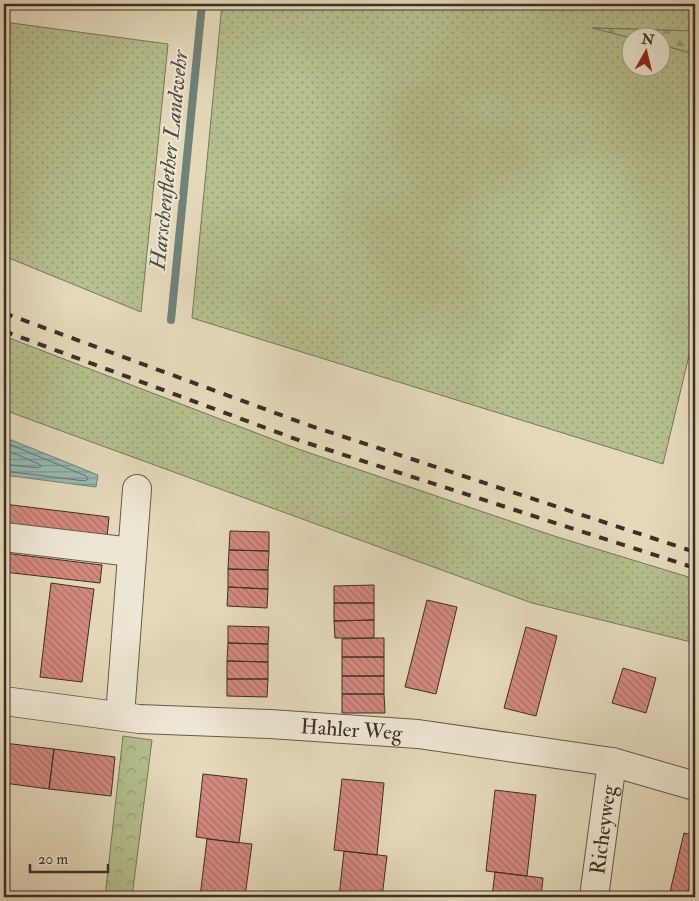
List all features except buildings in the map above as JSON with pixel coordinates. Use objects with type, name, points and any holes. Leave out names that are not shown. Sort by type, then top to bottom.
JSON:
[{"type":"street","points":[[120,716],[137,489]]},
{"type":"street","points":[[4,537],[132,552]]},
{"type":"street","name":"Hahler Weg","points":[[4,701],[139,719],[270,724],[418,734],[612,762],[695,786]]},
{"type":"street","name":"Richeyweg","points":[[594,897],[612,762]]},
{"type":"green space","points":[[222,4],[695,4],[695,31],[672,30],[672,28],[595,28],[622,36],[622,78],[672,78],[672,48],[695,54],[695,331],[663,464],[192,318]]},
{"type":"green space","points":[[4,22],[168,44],[141,312],[4,256]]},
{"type":"green space","points":[[592,28],[622,29],[622,36]]},
{"type":"green space","points":[[672,30],[695,31],[695,54],[672,48]]},
{"type":"green space","points":[[4,336],[298,449],[554,536],[695,579],[695,643],[532,603],[4,410]]},
{"type":"green space","points":[[123,736],[152,740],[132,897],[105,897]]},
{"type":"water","points":[[4,437],[98,475],[96,487],[4,475]]},
{"type":"waterway","name":"Harschenflether Landwehr","points":[[171,320],[202,4]]},
{"type":"railway","points":[[4,313],[308,425],[695,552]]},
{"type":"railway","points":[[4,331],[301,441],[695,568]]}]
